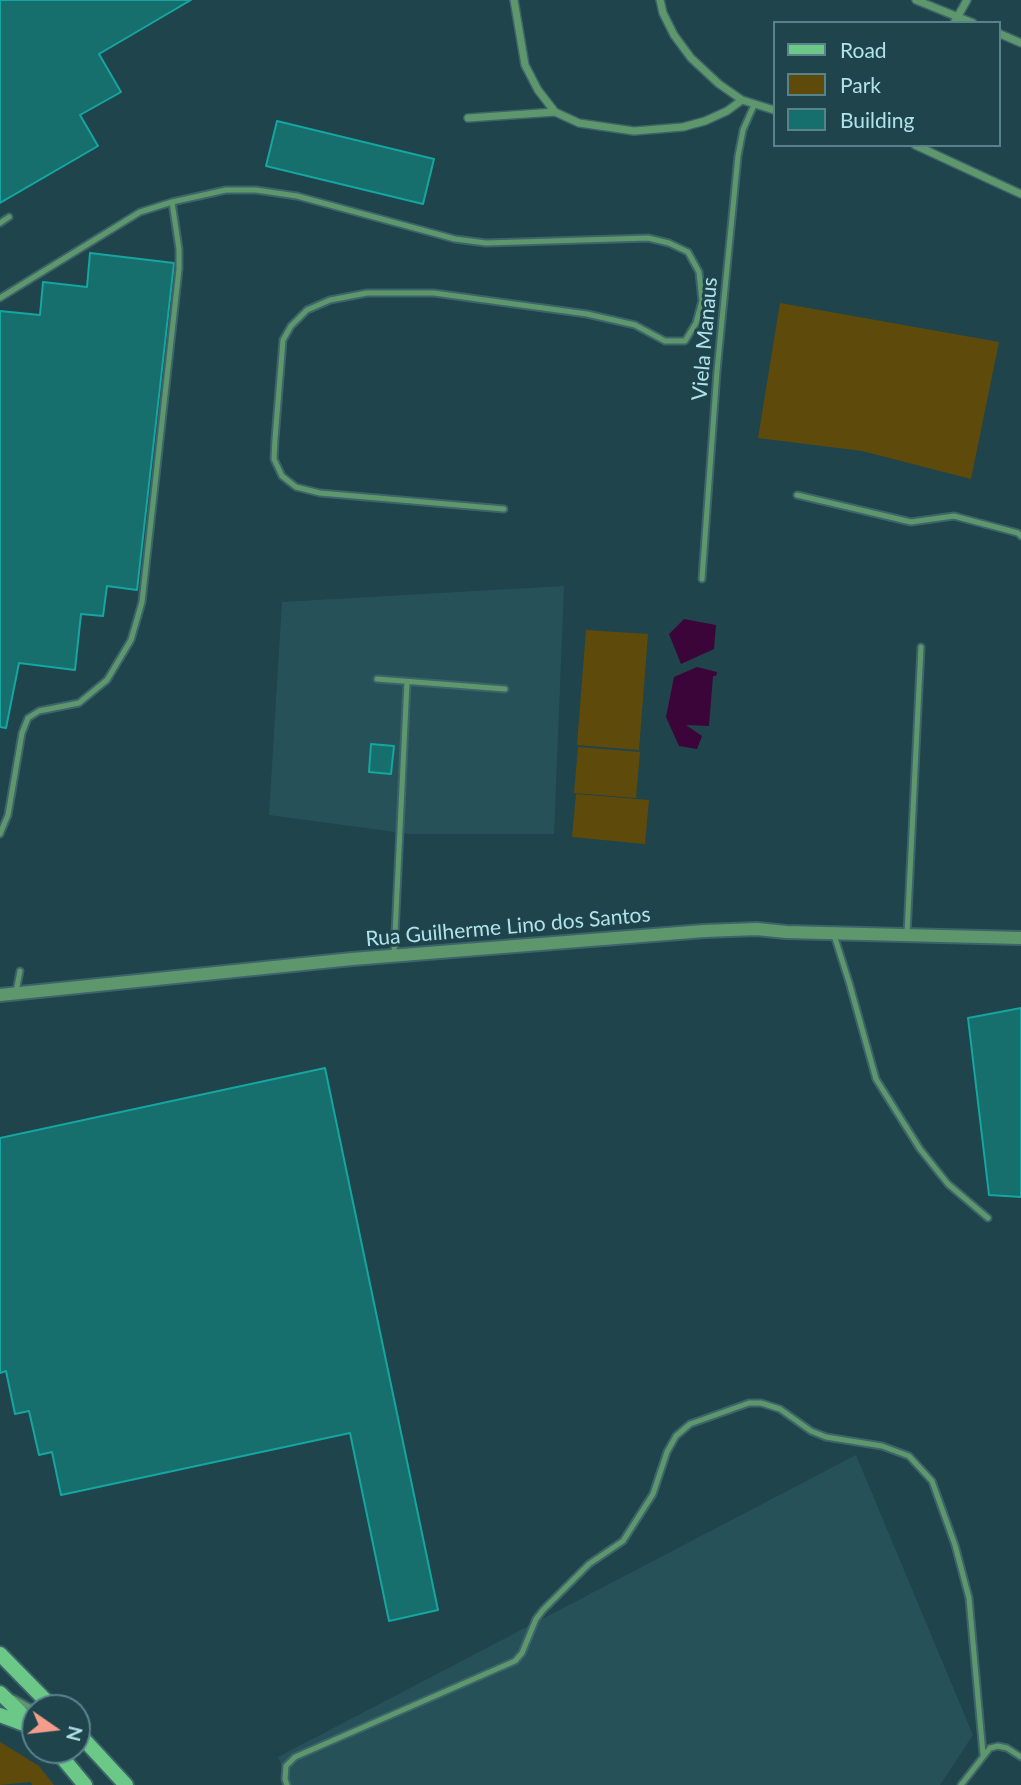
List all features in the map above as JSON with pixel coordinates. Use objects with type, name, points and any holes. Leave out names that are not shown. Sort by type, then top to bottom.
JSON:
[{"type":"main road","points":[[0,1654],[39,1694]]},
{"type":"main road","points":[[0,1692],[21,1713]]},
{"type":"main road","points":[[0,1715],[21,1722]]},
{"type":"main road","points":[[91,1746],[126,1785]]},
{"type":"main road","points":[[68,1764],[85,1785]]},
{"type":"street","points":[[514,0],[525,65],[538,90],[555,112],[579,123],[634,131],[659,130],[705,121],[727,111],[742,100]]},
{"type":"street","points":[[660,0],[674,35],[691,58],[719,84],[742,100],[772,110]]},
{"type":"street","points":[[916,0],[956,20],[967,0]]},
{"type":"street","points":[[1000,34],[1021,43]]},
{"type":"street","points":[[468,118],[555,112]]},
{"type":"street","points":[[919,147],[1021,194]]},
{"type":"street","name":"Rua Guilherme Lino dos Santos","points":[[0,995],[394,955],[704,931],[757,929],[1021,938]]},
{"type":"lane","name":"Viela Manaus","points":[[702,579],[717,371],[738,156],[743,130],[754,105]]},
{"type":"lane","points":[[0,298],[140,212],[226,190],[256,190],[341,207],[455,239],[486,243],[527,243],[648,238],[670,243],[688,252],[699,272],[702,301],[696,323],[685,341],[665,341],[635,325],[587,314],[434,293],[367,293],[330,300],[307,310],[291,326],[283,340],[275,439],[274,459],[282,476],[296,487],[320,493],[504,509]]},
{"type":"lane","points":[[0,834],[8,815],[22,733],[28,718],[39,711],[79,703],[107,680],[131,640],[142,602],[179,269],[172,202]]},
{"type":"lane","points":[[0,223],[9,217]]},
{"type":"lane","points":[[797,495],[911,522],[954,516],[1021,536]]},
{"type":"lane","points":[[907,935],[921,647]]},
{"type":"lane","points":[[377,679],[505,688]]},
{"type":"lane","points":[[394,955],[407,682]]},
{"type":"lane","points":[[833,932],[876,1079],[920,1149],[948,1184],[988,1218]]},
{"type":"lane","points":[[16,993],[20,971]]},
{"type":"lane","points":[[287,1785],[286,1766],[295,1757],[514,1661],[522,1653],[536,1619],[543,1610],[589,1564],[623,1541],[653,1494],[667,1452],[676,1436],[690,1424],[749,1403],[761,1403],[780,1409],[811,1431],[826,1437],[882,1446],[909,1455],[932,1481],[956,1545],[969,1598],[983,1754]]},
{"type":"lane","points":[[0,1692],[21,1703]]},
{"type":"lane","points":[[961,1785],[990,1748],[998,1746],[1021,1757]]},
{"type":"lane","points":[[91,1752],[104,1759]]},
{"type":"shaded area","points":[[564,586],[554,834],[410,834],[269,815],[282,602]]},
{"type":"shaded area","points":[[684,619],[716,625],[714,649],[681,664],[669,634]]},
{"type":"shaded area","points":[[697,667],[717,672],[716,676],[713,676],[709,726],[686,725],[702,736],[697,749],[679,746],[666,717],[674,677]]},
{"type":"shaded area","points":[[856,1455],[973,1735],[940,1785],[289,1785],[278,1757]]},
{"type":"green space","points":[[780,303],[999,342],[971,479],[862,451],[758,438]]},
{"type":"green space","points":[[586,630],[648,634],[639,750],[577,745]]},
{"type":"green space","points":[[578,747],[640,752],[636,798],[574,793]]},
{"type":"green space","points":[[576,794],[649,800],[645,844],[572,837]]},
{"type":"green space","points":[[0,1742],[21,1755],[21,1764],[39,1766],[54,1785],[32,1785],[31,1782],[0,1785]]},
{"type":"building","points":[[0,0],[191,0],[99,54],[121,92],[80,115],[98,146],[0,203]]},
{"type":"building","points":[[277,121],[434,159],[423,204],[266,166]]},
{"type":"building","points":[[90,253],[174,263],[137,590],[107,586],[103,616],[81,614],[75,670],[19,663],[6,728],[0,727],[0,311],[40,315],[43,282],[87,287]]},
{"type":"building","points":[[371,744],[394,746],[391,774],[369,772]]},
{"type":"building","points":[[1021,1008],[1021,1197],[989,1195],[968,1018]]},
{"type":"building","points":[[325,1068],[438,1610],[389,1621],[350,1433],[61,1495],[52,1452],[39,1455],[29,1411],[15,1414],[6,1371],[0,1373],[0,1138]]}]
